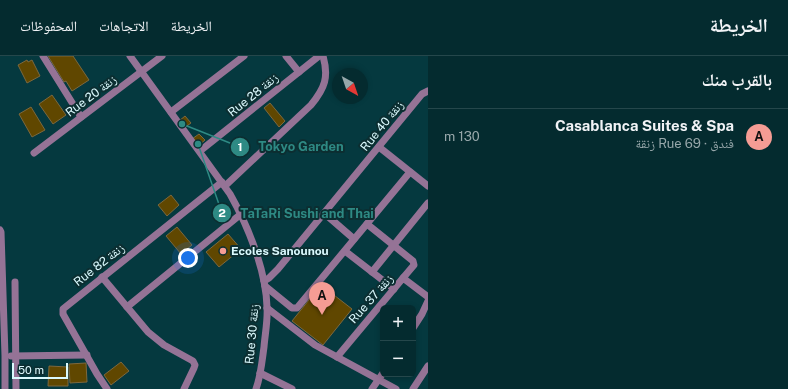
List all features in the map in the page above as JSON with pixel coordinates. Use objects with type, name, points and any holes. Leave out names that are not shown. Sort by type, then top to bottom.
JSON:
[{"type":"street","points":[[43,56],[80,117]]},
{"type":"street","name":"Rue 30 زنقة","points":[[130,56],[200,151],[223,184],[241,214],[256,254],[264,283],[267,308],[260,373],[256,389]]},
{"type":"street","name":"Rue 20 زنقة","points":[[34,153],[162,56]]},
{"type":"street","points":[[171,112],[244,56]]},
{"type":"street","points":[[286,56],[299,72]]},
{"type":"street","name":"Rue 28 زنقة","points":[[200,151],[319,56]]},
{"type":"street","name":"Rue 82 زنقة","points":[[107,389],[63,311],[65,306],[223,184],[311,105],[320,95],[325,84],[326,75],[323,56]]},
{"type":"street","name":"Rue 40 زنقة","points":[[264,283],[278,270],[425,92]]},
{"type":"street","points":[[379,147],[428,186]]},
{"type":"street","points":[[264,283],[292,308],[296,309],[410,172]]},
{"type":"street","points":[[372,272],[428,203]]},
{"type":"street","points":[[324,213],[354,239]]},
{"type":"street","points":[[127,307],[241,214]]},
{"type":"street","points":[[367,224],[414,263],[403,278]]},
{"type":"street","points":[[0,230],[5,389]]},
{"type":"street","points":[[345,251],[394,288]]},
{"type":"street","points":[[102,277],[157,340],[192,359],[194,368],[184,389]]},
{"type":"street","name":"Rue 37 زنقة","points":[[337,357],[403,278],[428,297]]},
{"type":"street","points":[[15,282],[16,389]]},
{"type":"street","points":[[416,323],[428,301]]},
{"type":"street","points":[[267,308],[304,337],[396,389]]},
{"type":"street","points":[[5,356],[87,355]]},
{"type":"street","points":[[413,389],[428,366]]},
{"type":"street","points":[[260,373],[292,389]]},
{"type":"street","points":[[372,389],[380,377]]},
{"type":"building","points":[[48,56],[73,56],[89,80],[72,91],[66,81],[64,82]]},
{"type":"building","points":[[27,60],[28,62],[32,60],[40,76],[27,83],[18,65]]},
{"type":"building","points":[[52,95],[66,115],[53,124],[39,104]]},
{"type":"building","points":[[270,103],[285,121],[279,127],[264,108]]},
{"type":"building","points":[[31,107],[45,130],[32,137],[19,114]]},
{"type":"building","points":[[185,116],[191,123],[184,128],[179,121]]},
{"type":"building","points":[[199,134],[205,140],[198,146],[192,139]]},
{"type":"building","points":[[171,195],[179,205],[167,216],[158,205]]},
{"type":"building","points":[[177,227],[192,245],[181,254],[166,236]]},
{"type":"building","name":"Ecoles Sanounou","points":[[228,234],[241,249],[219,267],[206,252]]},
{"type":"building","points":[[321,285],[352,309],[323,345],[292,321]]},
{"type":"building","points":[[121,362],[129,371],[111,385],[104,375]]},
{"type":"building","points":[[86,363],[87,382],[70,383],[69,364]]},
{"type":"building","points":[[49,366],[68,367],[68,386],[48,386]]},
{"type":"place","name":"Tokyo Garden","points":[[182,124]]},
{"type":"place","name":"TaTaRi Sushi and Thai","points":[[198,144]]},
{"type":"place","name":"Ecoles Sanounou","points":[[223,251]]},
{"type":"place","name":"Casablanca Suites & Spa","points":[[322,315]]}]
